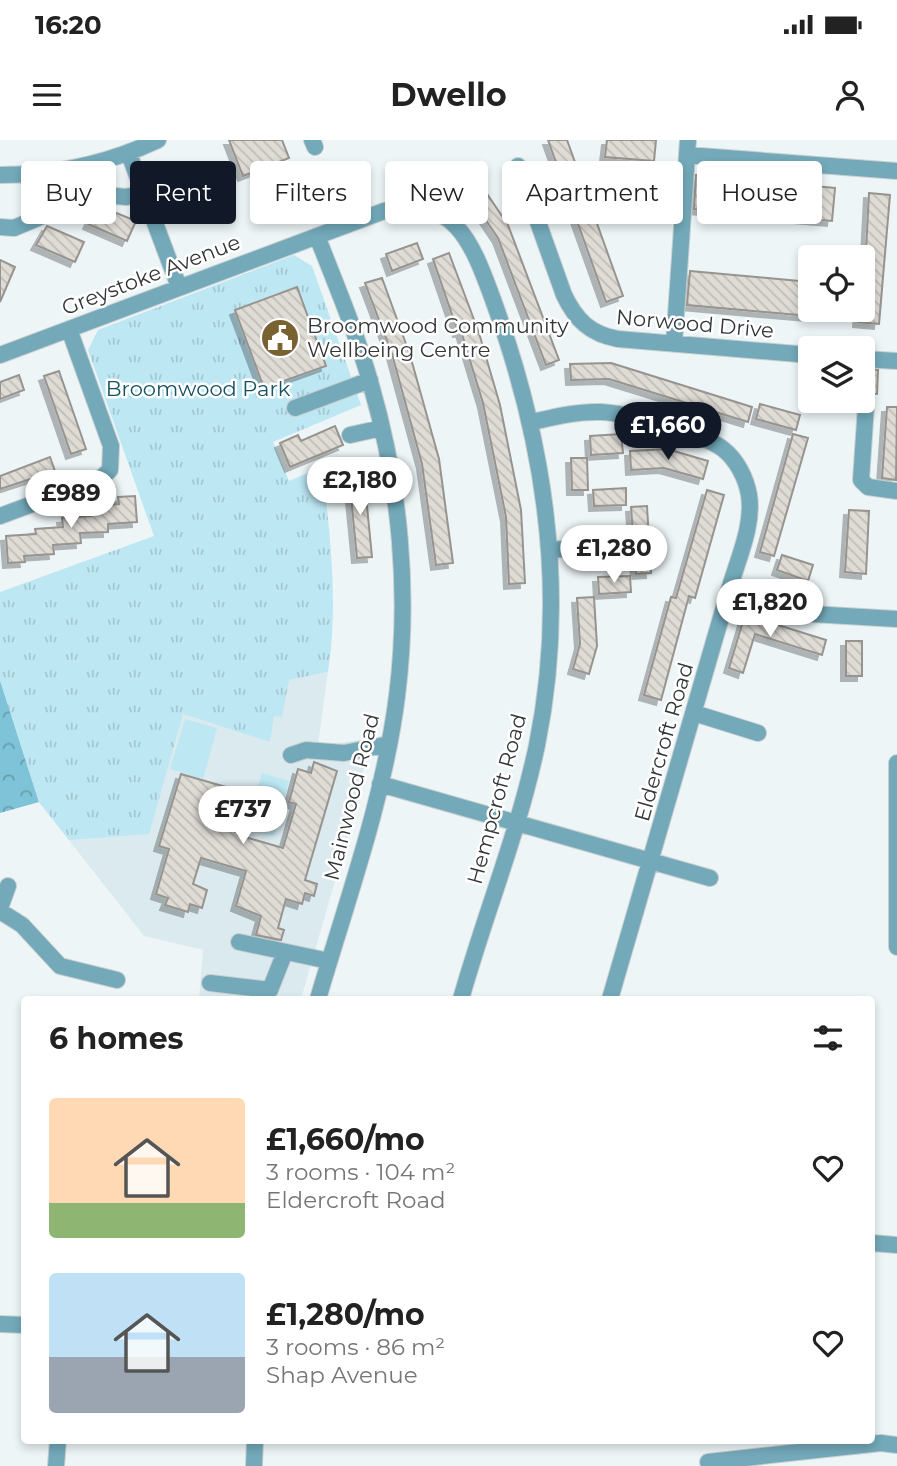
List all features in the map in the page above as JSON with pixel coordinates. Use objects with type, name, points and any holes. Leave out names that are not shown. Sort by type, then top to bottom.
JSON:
[{"type":"street","points":[[0,175],[65,171],[129,153],[158,140]]},
{"type":"street","points":[[674,344],[688,147],[897,171]]},
{"type":"street","points":[[129,153],[132,161]]},
{"type":"street","points":[[0,227],[14,228],[95,194],[130,196]]},
{"type":"street","name":"Hempcroft Road","points":[[317,236],[367,216],[403,207],[436,212],[459,227],[478,259],[514,354],[532,422],[542,476],[550,550],[551,618],[547,684],[537,746],[462,996]]},
{"type":"street","points":[[155,224],[179,287]]},
{"type":"street","name":"Norwood Drive","points":[[539,224],[564,295],[580,321],[607,337],[798,354]]},
{"type":"street","name":"Greystoke Avenue","points":[[0,355],[317,236]]},
{"type":"street","name":"Mainwood Road","points":[[317,236],[370,380],[394,492],[402,571],[401,652],[389,744],[319,996]]},
{"type":"street","points":[[0,516],[100,479],[110,470],[111,446],[69,329]]},
{"type":"street","points":[[875,360],[897,361]]},
{"type":"street","points":[[295,408],[370,380]]},
{"type":"street","name":"Eldercroft Road","points":[[532,422],[582,413],[617,413],[704,439],[724,450],[742,474],[750,508],[694,713],[611,996]]},
{"type":"street","points":[[866,413],[861,480],[868,487],[897,491]]},
{"type":"street","points":[[350,435],[382,428]]},
{"type":"street","points":[[550,550],[611,546]]},
{"type":"street","points":[[729,590],[812,614],[897,620]]},
{"type":"street","points":[[694,713],[760,734]]},
{"type":"street","points":[[290,755],[306,750],[344,753],[389,744]]},
{"type":"street","points":[[897,763],[897,947]]},
{"type":"street","points":[[380,784],[713,879]]},
{"type":"street","points":[[8,886],[0,909],[22,925],[60,966],[89,981],[117,980]]},
{"type":"street","points":[[239,942],[330,961]]},
{"type":"street","points":[[211,983],[270,990],[285,952]]},
{"type":"street","points":[[875,1243],[897,1245]]},
{"type":"street","points":[[0,1324],[21,1325]]},
{"type":"street","points":[[56,1466],[58,1444]]},
{"type":"street","points":[[254,1466],[255,1444]]},
{"type":"street","points":[[708,1462],[872,1444]]},
{"type":"street","points":[[875,1444],[897,1445]]},
{"type":"shaded area","points":[[0,592],[240,690],[328,672],[318,744],[329,745],[370,738],[354,815],[302,996],[199,996],[203,950],[144,936],[39,802],[0,680]]},
{"type":"green space","name":"Broomwood Park","points":[[294,255],[312,266],[361,405],[273,442],[289,481],[315,470],[324,481],[333,600],[328,672],[289,680],[282,717],[274,716],[270,742],[183,714],[149,834],[69,840],[39,802],[0,680],[0,592],[154,536],[88,350],[98,330]]},
{"type":"green space","points":[[0,680],[39,802],[0,813]]},
{"type":"green space","points":[[185,719],[217,728],[203,779],[170,769]]},
{"type":"green space","points":[[262,773],[289,781],[274,836],[246,829]]},
{"type":"building","points":[[229,140],[282,140],[289,158],[281,161],[250,161],[250,173],[243,176]]},
{"type":"building","points":[[548,140],[567,140],[575,161],[556,161]]},
{"type":"building","points":[[607,140],[656,140],[654,161],[605,157]]},
{"type":"building","points":[[696,175],[697,209],[694,209]]},
{"type":"building","points":[[822,187],[835,188],[832,221],[822,220]]},
{"type":"building","points":[[869,193],[890,195],[879,324],[858,322],[875,322],[875,245],[866,245]]},
{"type":"building","points":[[488,195],[502,216],[502,224],[508,225],[559,360],[546,365],[498,238],[488,223]]},
{"type":"building","points":[[116,213],[130,219],[130,224],[135,224],[127,241],[88,224],[116,224]]},
{"type":"building","points":[[578,224],[597,224],[623,296],[606,302]]},
{"type":"building","points":[[47,226],[84,242],[75,262],[36,245]]},
{"type":"building","points":[[417,243],[423,259],[392,271],[386,254]]},
{"type":"building","points":[[449,253],[479,333],[500,405],[521,510],[525,583],[509,584],[506,517],[483,403],[461,331],[458,332],[433,259]]},
{"type":"building","points":[[0,260],[15,267],[0,302]]},
{"type":"building","points":[[690,271],[798,281],[798,315],[687,305]]},
{"type":"building","points":[[382,278],[410,355],[439,459],[453,563],[436,565],[422,464],[392,354],[365,283]]},
{"type":"building","name":"Broomwood Community Wellbeing Centre","points":[[297,287],[326,366],[264,388],[235,310]]},
{"type":"building","points":[[611,363],[752,407],[748,422],[609,379],[571,380],[570,364]]},
{"type":"building","points":[[875,370],[878,370],[875,394]]},
{"type":"building","points":[[59,371],[86,449],[71,454],[44,376]]},
{"type":"building","points":[[19,375],[24,390],[0,399],[0,382]]},
{"type":"building","points":[[760,404],[800,415],[796,430],[756,419]]},
{"type":"building","points":[[887,407],[897,407],[896,480],[882,478]]},
{"type":"building","points":[[335,426],[343,445],[290,467],[280,443],[298,435],[301,441]]},
{"type":"building","points":[[621,434],[623,453],[591,455],[590,436]]},
{"type":"building","points":[[793,434],[808,438],[774,556],[760,552]]},
{"type":"building","points":[[667,449],[708,461],[703,479],[664,468],[631,470],[630,451]]},
{"type":"building","points":[[50,457],[55,471],[0,489],[0,476]]},
{"type":"building","points":[[571,458],[587,458],[588,490],[572,490]]},
{"type":"building","points":[[364,476],[372,557],[357,558],[349,477]]},
{"type":"building","points":[[626,488],[626,505],[594,506],[593,490]]},
{"type":"building","points":[[707,490],[724,495],[695,598],[689,596],[661,700],[644,695],[671,597],[676,598]]},
{"type":"building","points":[[135,496],[137,522],[108,524],[108,532],[80,533],[81,543],[53,545],[54,554],[24,556],[25,562],[8,563],[6,536],[36,534],[35,529],[63,527],[62,518],[91,516],[90,506],[119,504],[118,497]]},
{"type":"building","points":[[647,506],[651,573],[636,574],[631,507]]},
{"type":"building","points":[[849,510],[869,511],[866,574],[845,572]]},
{"type":"building","points":[[782,555],[813,565],[808,581],[777,570]]},
{"type":"building","points":[[630,576],[631,592],[599,594],[598,577]]},
{"type":"building","points":[[594,597],[597,646],[589,674],[573,669],[580,644],[577,598]]},
{"type":"building","points":[[746,611],[760,616],[759,619],[826,640],[822,655],[755,634],[743,673],[729,668]]},
{"type":"building","points":[[846,641],[862,641],[862,676],[846,676]]},
{"type":"building","points":[[314,762],[337,771],[305,880],[317,884],[314,896],[305,893],[302,904],[286,899],[278,928],[284,930],[281,940],[256,935],[261,916],[236,906],[246,871],[201,858],[193,884],[207,890],[202,908],[190,904],[188,912],[165,905],[168,898],[156,894],[169,849],[159,846],[181,774],[250,794],[238,835],[283,848],[296,804],[289,802],[298,769],[311,773]]},
{"type":"place","name":"Broomwood Community Wellbeing Centre","points":[[280,338]]}]
